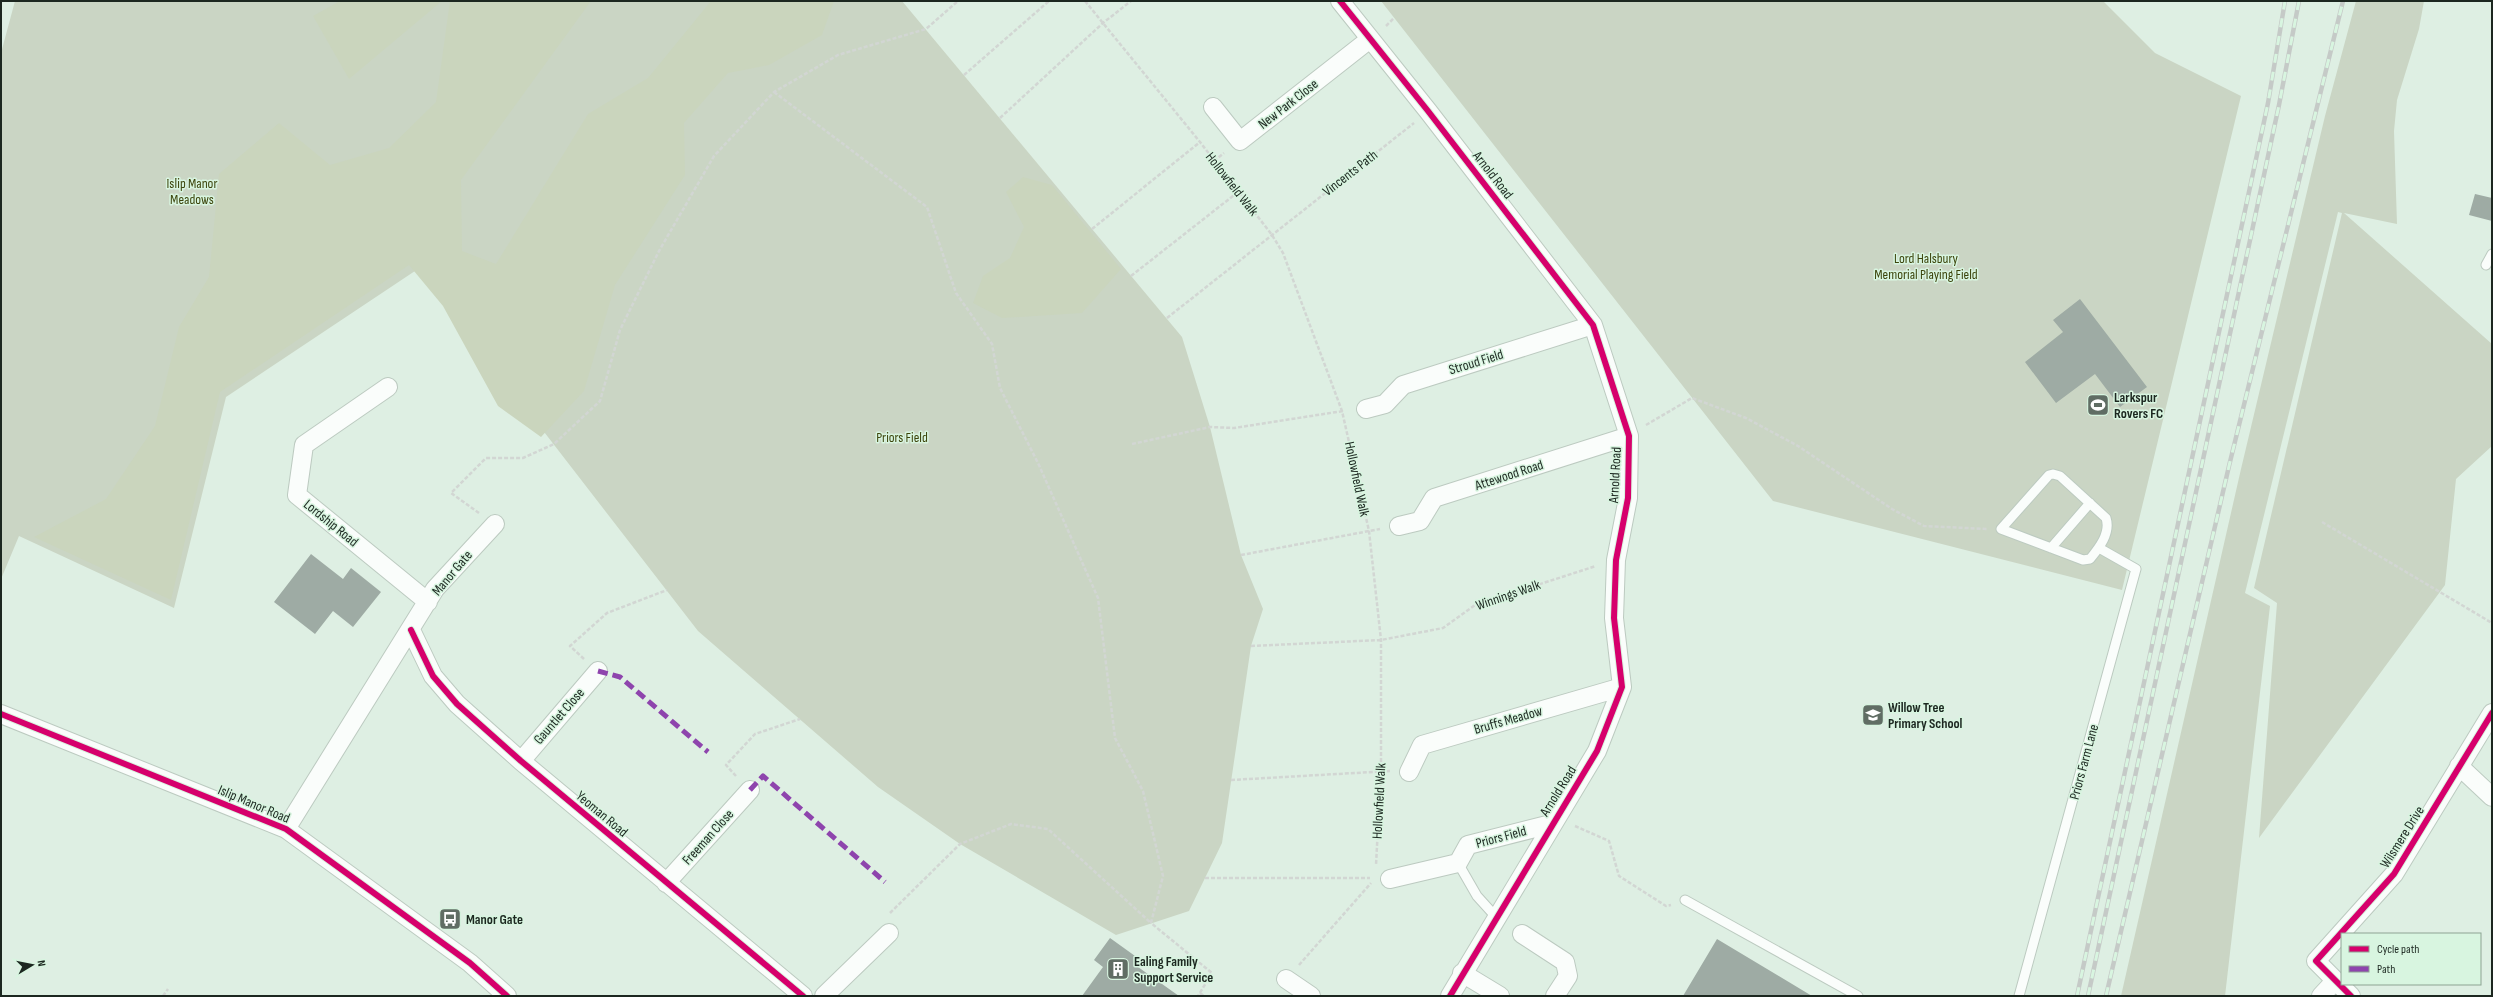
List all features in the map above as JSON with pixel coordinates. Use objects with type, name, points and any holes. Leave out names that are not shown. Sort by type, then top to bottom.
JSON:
[{"type":"street","name":"Arnold Road","points":[[1340,1],[1428,111],[1593,325],[1629,436],[1628,498],[1616,560],[1614,618],[1622,687],[1597,751],[1551,824],[1462,973],[1450,996]]},
{"type":"street","name":"New Park Close","points":[[1213,107],[1240,141],[1370,39]]},
{"type":"street","name":"Stroud Field","points":[[1366,409],[1385,404],[1403,385],[1593,325]]},
{"type":"street","name":"Lordship Road","points":[[388,387],[304,445],[297,495],[428,602]]},
{"type":"street","name":"Attewood Road","points":[[1399,526],[1420,521],[1434,498],[1629,436]]},
{"type":"street","name":"Manor Gate","points":[[286,829],[411,630],[435,589],[495,524]]},
{"type":"street","name":"Yeoman Road","points":[[411,630],[433,676],[457,704],[521,761],[803,996]]},
{"type":"street","name":"Gauntlet Close","points":[[521,761],[598,672]]},
{"type":"street","name":"Bruffs Meadow","points":[[1409,772],[1422,745],[1622,687]]},
{"type":"street","name":"Wilsmere Drive","points":[[2341,933],[2394,874],[2492,713]]},
{"type":"street","name":"Islip Manor Road","points":[[1,714],[286,829],[470,963],[507,996]]},
{"type":"street","points":[[2459,766],[2492,798]]},
{"type":"street","name":"Freeman Close","points":[[666,883],[750,790]]},
{"type":"street","name":"Priors Field","points":[[1458,863],[1468,845],[1551,824]]},
{"type":"street","points":[[1383,879],[1458,863]]},
{"type":"street","points":[[824,996],[889,933]]},
{"type":"street","name":"Wilsmere Drive","points":[[2335,982],[2316,961],[2341,933]]},
{"type":"street","points":[[1522,934],[1565,962],[1568,976],[1555,996]]},
{"type":"street","points":[[1462,973],[1500,996]]},
{"type":"street","points":[[1286,980],[1311,996]]},
{"type":"street","points":[[2321,996],[2335,982],[2351,996]]},
{"type":"lane","points":[[2486,264],[2492,254]]},
{"type":"lane","points":[[2049,475],[2060,476],[2090,503],[2106,518],[2109,525],[2099,548],[2090,559],[2083,560],[2001,529],[2049,475]]},
{"type":"lane","points":[[2051,548],[2090,503]]},
{"type":"lane","name":"Priors Farm Lane","points":[[2019,996],[2136,569],[2099,548]]},
{"type":"lane","points":[[1458,863],[1477,896],[1496,916]]},
{"type":"lane","points":[[1685,900],[1858,996]]},
{"type":"path","points":[[495,524],[451,493],[486,458],[523,458],[554,444],[600,402],[620,330],[659,251],[714,156],[774,92],[838,55],[926,29],[958,1]]},
{"type":"path","points":[[964,75],[1049,1]]},
{"type":"path","points":[[1000,118],[1103,23],[1132,1]]},
{"type":"path","points":[[774,92],[927,207],[956,293],[992,344],[1000,388],[1038,463],[1098,598],[1115,738],[1143,791],[1163,876],[1150,923]]},
{"type":"path","points":[[1092,229],[1200,142]]},
{"type":"path","points":[[1131,276],[1238,192]]},
{"type":"path","points":[[1629,436],[1692,398],[1746,418],[1798,446],[1892,509],[1924,526],[2001,529]]},
{"type":"path","points":[[1132,444],[1210,427],[1234,428],[1342,411],[1366,409]]},
{"type":"path","points":[[2322,522],[2492,623]]},
{"type":"path","points":[[1241,555],[1399,526]]},
{"type":"path","points":[[598,672],[570,646],[607,613],[667,590]]},
{"type":"path","points":[[750,790],[726,765],[755,734],[800,720]]},
{"type":"path","points":[[1231,780],[1381,770],[1409,772]]},
{"type":"path","points":[[889,933],[881,922],[960,844],[1011,824],[1048,829],[1150,923],[1212,973],[1199,994],[1204,996]]},
{"type":"path","points":[[1592,833],[1609,841],[1619,876],[1666,906],[1685,900]]},
{"type":"path","points":[[1205,878],[1383,879]]},
{"type":"path","points":[[1286,980],[1383,879]]},
{"type":"path","points":[[163,996],[168,989]]},
{"type":"green space","name":"Priors Field","points":[[15,1],[902,1],[1182,337],[1210,427],[1241,555],[1263,609],[1251,646],[1222,843],[1189,911],[1116,935],[960,844],[878,787],[698,631],[418,269],[226,397],[174,608],[19,536],[1,579],[1,53]]},
{"type":"green space","points":[[340,1],[442,1],[349,79],[313,16]]},
{"type":"green space","points":[[450,1],[591,1],[461,180],[462,251],[496,264],[588,114],[648,78],[711,1],[834,1],[822,35],[769,65],[728,73],[684,123],[685,175],[615,285],[584,391],[541,437],[498,406],[443,306],[409,265],[220,392],[171,600],[34,537],[106,499],[155,426],[179,327],[209,277],[219,174],[279,123],[330,165],[389,148],[436,102]]},
{"type":"green space","name":"Lord Halsbury Memorial Playing Field","points":[[1381,1],[2103,1],[2155,53],[2241,96],[2122,590],[1773,501]]},
{"type":"green space","points":[[2356,1],[2424,1],[2419,29],[2397,100],[2394,131],[2397,224],[2344,213],[2492,344],[2492,446],[2456,479],[2445,585],[2259,838],[2277,603],[2254,588],[2342,213],[2338,212],[2245,593],[2270,606],[2225,996],[2121,996],[2241,469],[2325,116]]},
{"type":"green space","points":[[1023,177],[1052,185],[1121,269],[1082,313],[1002,318],[973,303],[983,276],[1010,258],[1024,227],[1006,192]]},
{"type":"building","points":[[2475,194],[2492,198],[2492,221],[2469,215]]},
{"type":"building","points":[[2080,299],[2147,387],[2120,407],[2095,374],[2056,403],[2025,362],[2063,332],[2053,320]]},
{"type":"building","points":[[311,554],[343,579],[351,568],[381,592],[353,627],[333,611],[315,634],[274,602]]},
{"type":"building","name":"Ealing Family Support Service","points":[[1110,938],[1142,961],[1138,967],[1179,996],[1082,996],[1103,967],[1094,960]]},
{"type":"building","points":[[1717,939],[1812,996],[1683,996]]},
{"type":"railway","points":[[2077,996],[2268,103],[2285,1]]},
{"type":"railway","points":[[2088,996],[2279,105],[2299,1]]},
{"type":"railway","points":[[2106,996],[2229,466],[2343,1]]},
{"type":"marked path","points":[[598,671],[620,677],[708,752]]},
{"type":"marked path","points":[[750,790],[763,776],[885,882]]},
{"type":"cycle path","points":[[1340,1],[1428,111],[1593,325],[1629,436],[1628,498],[1616,560],[1614,618],[1622,687],[1597,751],[1450,996]]},
{"type":"cycle path","points":[[411,630],[433,676],[457,704],[521,761],[803,996]]},
{"type":"cycle path","points":[[2341,933],[2394,874],[2492,713]]},
{"type":"cycle path","points":[[1,714],[286,829],[470,963],[507,996]]},
{"type":"cycle path","points":[[2341,933],[2316,961],[2351,996]]},
{"type":"place","name":"Larkspur Rovers FC","points":[[2098,405]]},
{"type":"place","name":"Willow Tree Primary School","points":[[1873,715]]},
{"type":"place","name":"Manor Gate","points":[[450,919]]},
{"type":"place","name":"Ealing Family Support Service","points":[[1118,969]]},
{"type":"park label","name":"Islip Manor Meadows","points":[[192,192]]}]
